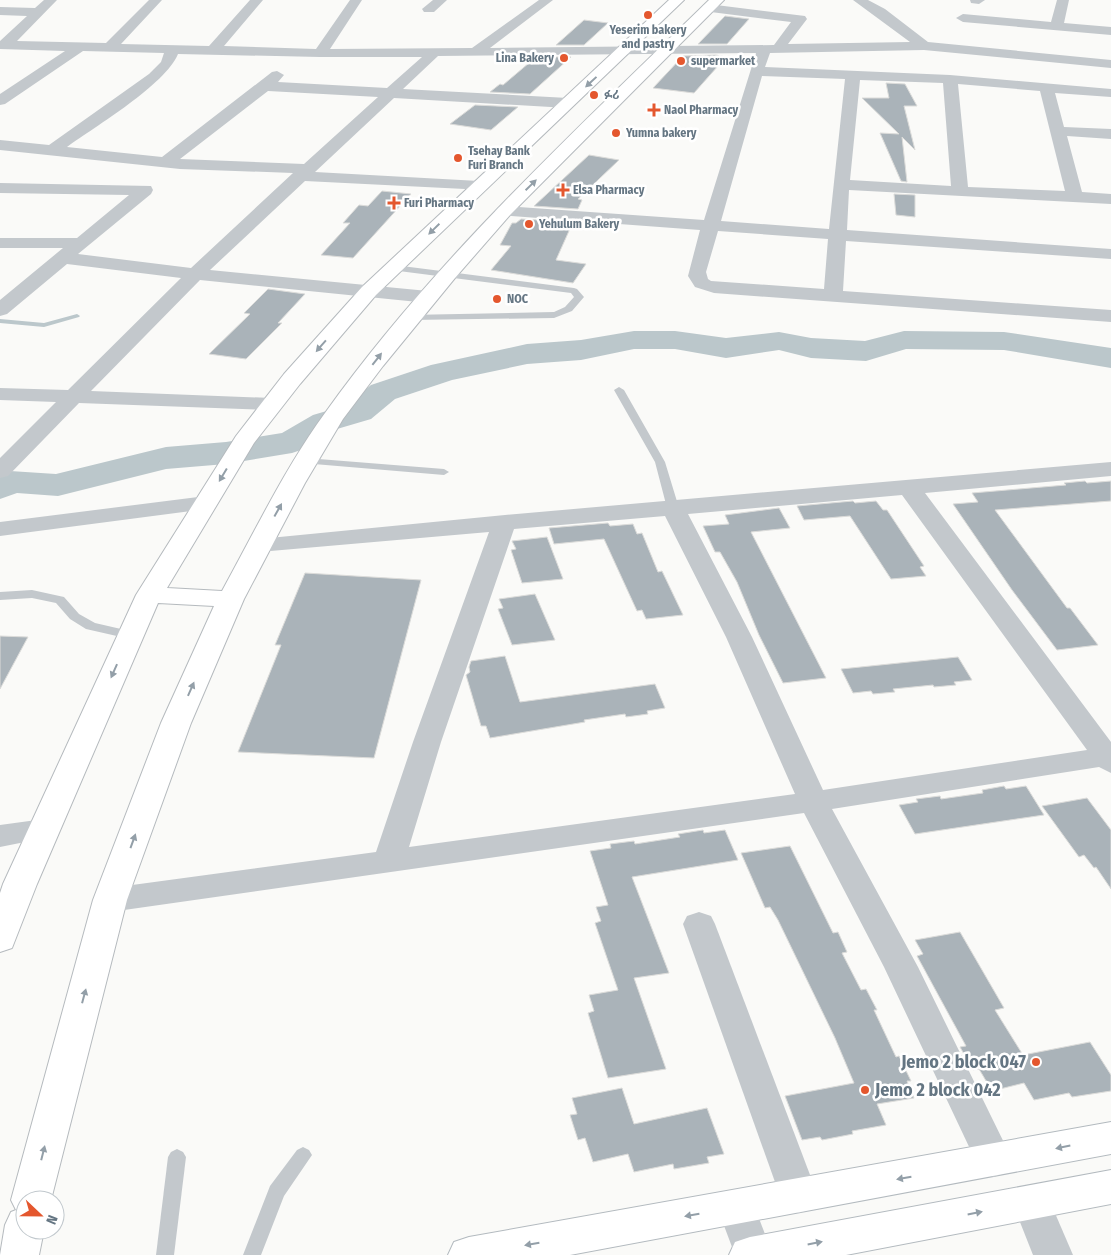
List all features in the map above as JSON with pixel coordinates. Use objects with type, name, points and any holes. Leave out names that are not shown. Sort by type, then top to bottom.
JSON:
[{"type":"main road","points":[[0,939],[10,885],[44,829],[149,595],[244,441],[272,404],[369,291],[676,0]]},
{"type":"main road","points":[[34,1190],[110,900],[176,723],[231,599],[306,461],[333,417],[411,317],[448,274],[504,212],[712,4]]},
{"type":"main road","points":[[149,595],[231,599]]},
{"type":"main road","points":[[469,1255],[994,1161],[1111,1138]]},
{"type":"main road","points":[[752,1255],[1111,1186]]},
{"type":"main road","points":[[18,1255],[22,1240]]},
{"type":"street","points":[[2,46],[51,0]]},
{"type":"street","points":[[109,48],[156,0]]},
{"type":"street","points":[[213,50],[257,0]]},
{"type":"street","points":[[320,53],[356,0]]},
{"type":"street","points":[[428,9],[441,0]]},
{"type":"street","points":[[474,53],[547,0]]},
{"type":"street","points":[[859,0],[880,12],[924,46]]},
{"type":"street","points":[[1057,26],[1063,0]]},
{"type":"street","points":[[712,4],[800,18],[801,20],[772,49],[756,71],[697,272],[698,280],[702,285],[1111,316]]},
{"type":"street","points":[[0,11],[38,12]]},
{"type":"street","points":[[963,18],[1111,31]]},
{"type":"street","points":[[1015,55],[1027,23]]},
{"type":"street","points":[[2,46],[320,53],[665,51],[924,46],[1111,64]]},
{"type":"street","points":[[0,101],[80,47]]},
{"type":"street","points":[[7,188],[38,170],[58,151],[154,77],[167,63],[173,49]]},
{"type":"street","points":[[2,307],[145,190],[173,163],[265,86],[299,52]]},
{"type":"street","points":[[0,471],[195,274],[434,53]]},
{"type":"street","points":[[756,71],[950,78],[1111,93]]},
{"type":"street","points":[[833,296],[841,185],[853,75]]},
{"type":"street","points":[[950,78],[960,192]]},
{"type":"street","points":[[265,86],[568,103]]},
{"type":"street","points":[[1046,87],[1075,198]]},
{"type":"street","points":[[1059,131],[1111,134]]},
{"type":"street","points":[[0,145],[173,163],[479,186]]},
{"type":"street","points":[[841,185],[1111,199]]},
{"type":"street","points":[[7,188],[145,190]]},
{"type":"street","points":[[504,212],[1111,254]]},
{"type":"street","points":[[0,243],[81,243]]},
{"type":"street","points":[[63,258],[195,274],[428,298]]},
{"type":"street","points":[[0,394],[272,404]]},
{"type":"street","points":[[259,545],[1111,469]]},
{"type":"street","points":[[110,900],[814,802],[1109,758],[908,486]]},
{"type":"street","points":[[0,529],[206,503]]},
{"type":"street","points":[[673,508],[738,637],[814,802],[901,967],[994,1161]]},
{"type":"street","points":[[389,861],[427,742],[504,522]]},
{"type":"street","points":[[0,836],[44,829]]},
{"type":"street","points":[[699,924],[799,1196]]},
{"type":"street","points":[[1031,1202],[1054,1255]]},
{"type":"street","points":[[736,1208],[752,1255]]},
{"type":"lane","points":[[394,268],[574,291],[579,297],[574,306],[566,313],[554,316],[411,317]]},
{"type":"lane","points":[[619,390],[660,462],[673,508]]},
{"type":"lane","points":[[306,461],[444,472]]},
{"type":"lane","points":[[0,596],[32,594],[60,600],[71,616],[88,628],[130,635]]},
{"type":"lane","points":[[252,1255],[276,1192],[303,1155]]},
{"type":"lane","points":[[166,1255],[177,1157]]},
{"type":"building","points":[[725,16],[749,19],[727,44],[698,44]]},
{"type":"building","points":[[584,20],[608,23],[584,45],[556,45]]},
{"type":"building","points":[[716,55],[726,57],[694,93],[653,88],[683,56]]},
{"type":"building","points":[[536,57],[571,57],[530,94],[490,92],[500,84],[503,85]]},
{"type":"building","points":[[886,83],[905,84],[917,106],[904,106],[915,150],[902,137],[907,182],[901,181],[880,133],[899,134],[862,98],[889,98]]},
{"type":"building","points":[[475,105],[518,107],[491,130],[450,124]]},
{"type":"building","points":[[589,155],[619,160],[578,199],[582,200],[578,209],[534,206]]},
{"type":"building","points":[[382,191],[411,194],[353,258],[321,255],[350,223],[343,223],[359,205],[368,206]]},
{"type":"building","points":[[894,194],[915,195],[915,217],[896,215]]},
{"type":"building","points":[[521,219],[573,222],[556,260],[586,264],[573,283],[491,270],[511,246],[500,245],[512,223],[516,223]]},
{"type":"building","points":[[268,289],[305,294],[278,323],[282,323],[246,359],[209,354],[250,314],[244,313]]},
{"type":"building","points":[[1085,481],[1087,483],[1111,481],[1111,501],[995,510],[1067,608],[1070,608],[1098,645],[1057,650],[1012,590],[953,504],[978,502],[972,493],[1066,485],[1064,483]]},
{"type":"building","points":[[853,501],[855,503],[876,501],[883,510],[887,510],[924,566],[920,567],[926,576],[891,579],[850,516],[804,520],[797,506]]},
{"type":"building","points":[[779,508],[790,528],[751,532],[826,678],[783,683],[759,635],[737,582],[720,552],[715,552],[703,526],[729,524],[725,515]]},
{"type":"building","points":[[608,523],[610,526],[633,524],[637,534],[642,533],[658,572],[662,571],[683,615],[646,619],[642,610],[637,611],[604,539],[554,544],[549,528]]},
{"type":"building","points":[[547,537],[563,579],[522,583],[511,550],[516,549],[512,541]]},
{"type":"building","points":[[305,573],[421,580],[374,758],[238,752],[281,645],[275,645]]},
{"type":"building","points":[[535,594],[555,640],[512,645],[498,609],[503,608],[499,599]]},
{"type":"building","points":[[0,636],[28,637],[0,689]]},
{"type":"building","points":[[505,656],[520,702],[655,684],[665,708],[647,711],[648,714],[626,717],[625,714],[584,720],[585,722],[490,738],[486,726],[481,726],[466,675],[470,672],[471,661]]},
{"type":"building","points":[[958,657],[972,680],[954,682],[956,685],[893,689],[895,692],[873,694],[871,691],[853,693],[841,669]]},
{"type":"building","points":[[1004,786],[1006,789],[1026,786],[1044,815],[915,834],[899,805],[918,802],[916,799],[940,796],[941,799],[983,793],[982,790]]},
{"type":"building","points":[[1087,798],[1111,830],[1111,889],[1096,867],[1094,868],[1084,855],[1079,857],[1042,806]]},
{"type":"building","points":[[703,830],[704,833],[725,830],[738,860],[632,877],[669,973],[634,978],[666,1069],[608,1078],[588,1013],[594,1011],[589,995],[618,990],[595,923],[601,921],[596,907],[608,905],[590,851],[611,848],[610,844],[634,841],[635,844],[680,837],[678,834]]},
{"type":"building","points":[[790,846],[833,933],[838,932],[847,952],[842,953],[861,990],[866,989],[877,1010],[874,1010],[896,1057],[899,1056],[911,1081],[907,1081],[914,1098],[877,1104],[886,1125],[852,1131],[853,1134],[822,1140],[820,1137],[802,1140],[785,1096],[854,1083],[835,1038],[778,920],[770,907],[765,908],[741,853]]},
{"type":"building","points":[[960,932],[1004,1008],[995,1010],[1023,1055],[1090,1042],[1111,1075],[1111,1091],[1072,1097],[1069,1093],[1034,1100],[1024,1083],[992,1091],[979,1069],[973,1070],[960,1047],[966,1046],[917,956],[923,954],[915,940]]},
{"type":"building","points":[[622,1088],[634,1124],[707,1108],[724,1154],[707,1157],[709,1163],[674,1169],[673,1164],[634,1172],[628,1154],[593,1162],[585,1138],[578,1140],[570,1115],[577,1114],[572,1098]]},
{"type":"waterway","points":[[0,321],[44,325],[77,316]]},
{"type":"waterway","points":[[0,488],[10,482],[58,485],[91,475],[166,458],[226,453],[292,442],[325,422],[359,412],[383,392],[412,384],[443,372],[527,354],[581,350],[634,340],[675,340],[726,348],[779,341],[811,348],[866,351],[904,340],[1004,341],[1111,358]]},
{"type":"place","name":"Yeserim bakery and pastry","points":[[648,15]]},
{"type":"place","name":"Lina Bakery","points":[[564,58]]},
{"type":"place","name":"supermarket","points":[[681,61]]},
{"type":"place","name":"ፉሪ","points":[[594,95]]},
{"type":"place","name":"Naol Pharmacy","points":[[654,110]]},
{"type":"place","name":"Yumna bakery","points":[[616,133]]},
{"type":"place","name":"Tsehay Bank Furi Branch","points":[[458,158]]},
{"type":"place","name":"Elsa Pharmacy","points":[[563,190]]},
{"type":"place","name":"Furi Pharmacy","points":[[394,203]]},
{"type":"place","name":"Yehulum Bakery","points":[[529,224]]},
{"type":"place","name":"NOC","points":[[497,299]]},
{"type":"place","name":"Jemo 2 block 047","points":[[1036,1062]]},
{"type":"place","name":"Jemo 2 block 042","points":[[865,1090]]}]
